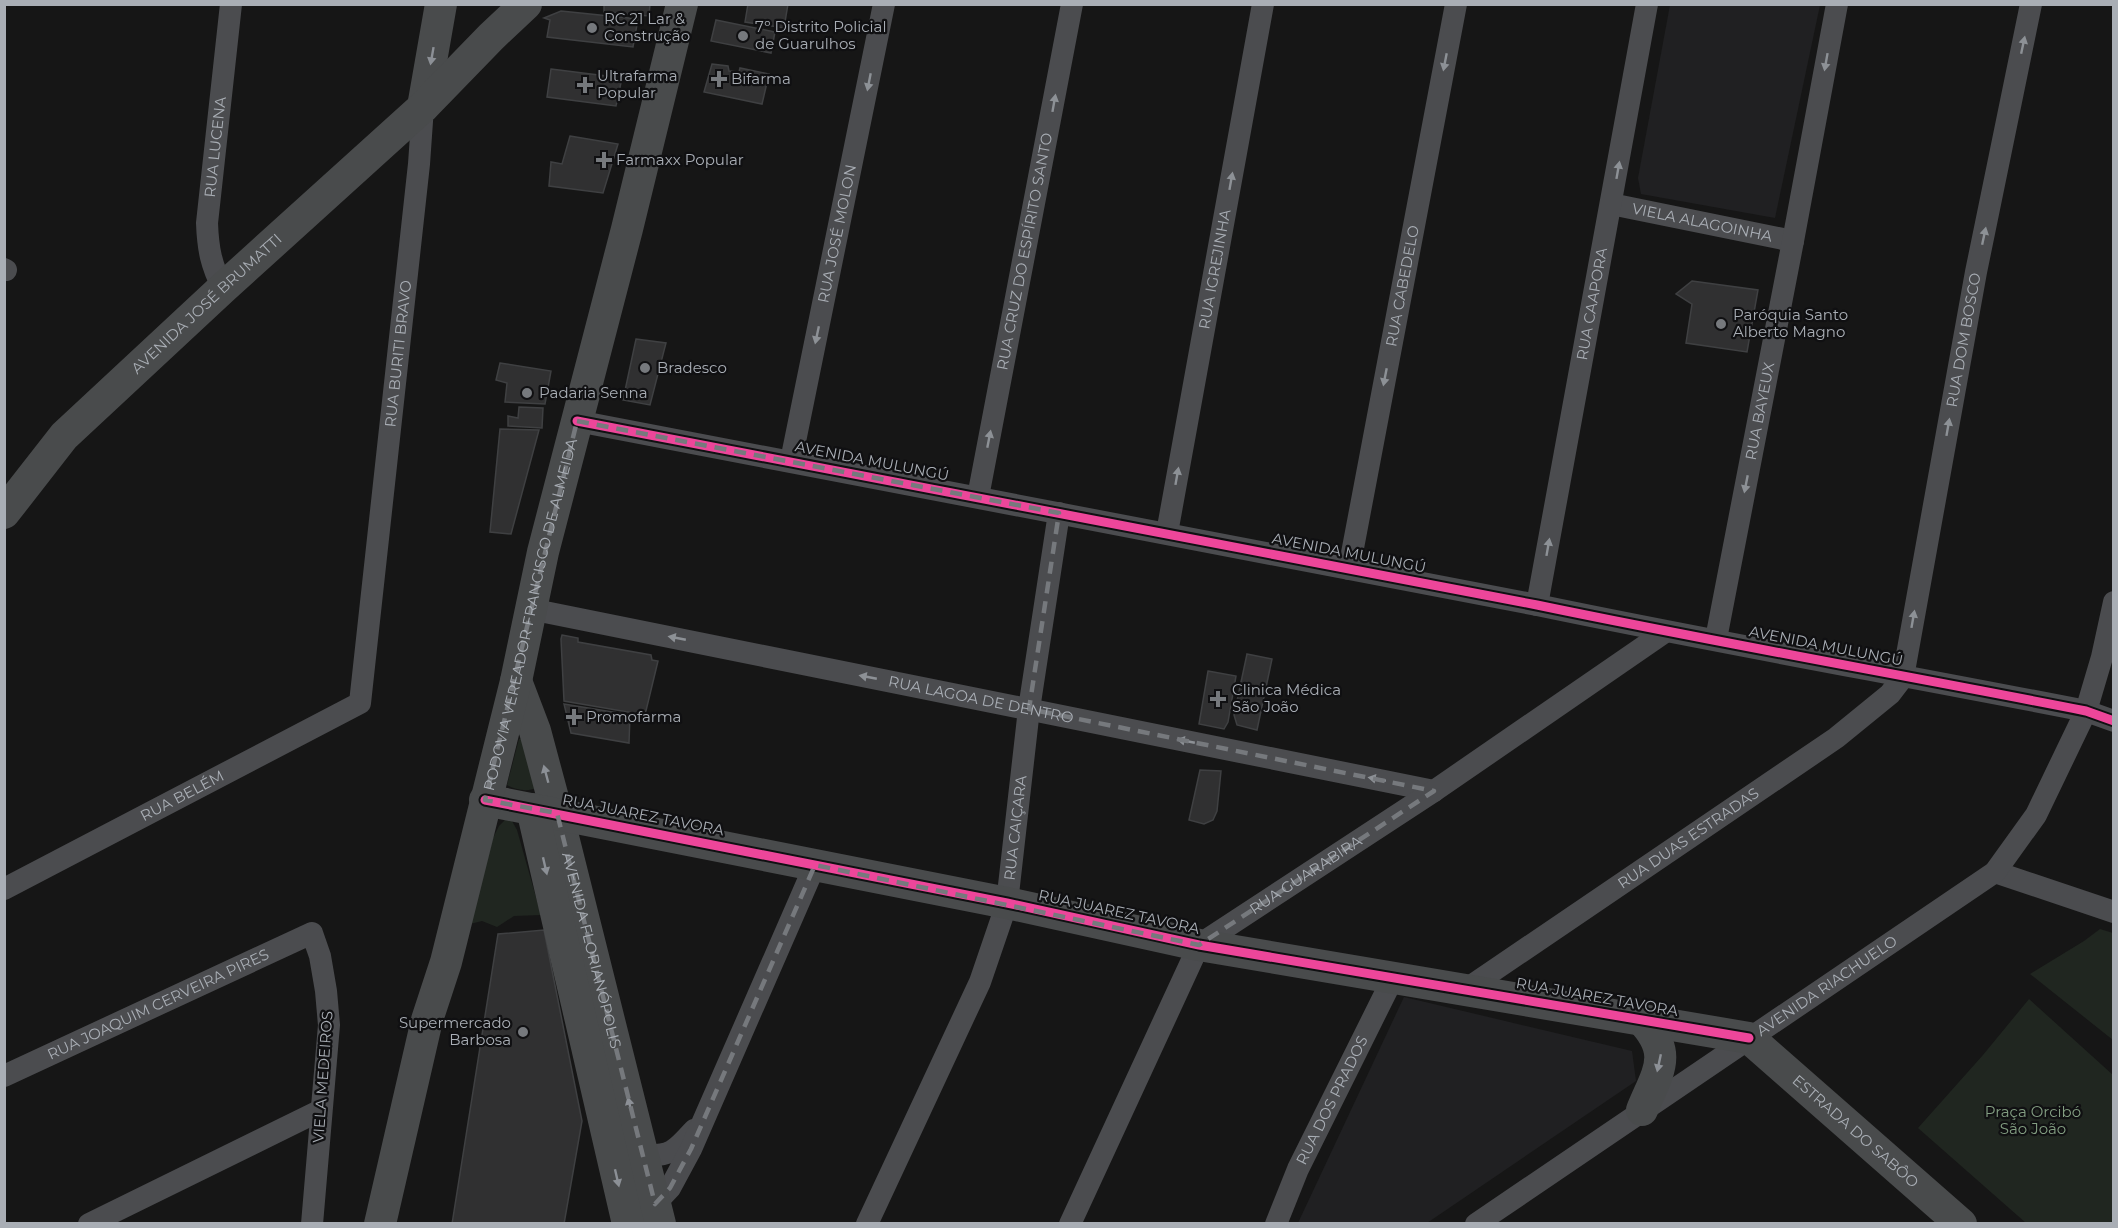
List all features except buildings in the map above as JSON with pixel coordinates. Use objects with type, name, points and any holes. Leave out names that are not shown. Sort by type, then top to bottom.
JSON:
[{"type":"street","name":"RUA LUCENA","points":[[223,288],[213,268],[208,246],[207,223],[231,4]]},
{"type":"street","name":"RUA BURITI BRAVO","points":[[360,703],[418,176],[423,108],[441,4]]},
{"type":"street","points":[[447,4],[459,30],[467,36],[491,37]]},
{"type":"street","name":"AVENIDA JOSÉ BRUMATTI","points":[[4,513],[64,436],[223,288],[423,108],[526,4]]},
{"type":"street","name":"RODOVIA VEREADOR FRANCISCO DE ALMEIDA","points":[[380,1224],[427,1020],[446,962],[516,681],[530,609],[682,4]]},
{"type":"street","name":"RUA JOSÉ MOLON","points":[[791,461],[884,4]]},
{"type":"street","name":"RUA CRUZ DO ESPÍRITO SANTO","points":[[978,497],[1072,4]]},
{"type":"street","name":"RUA IGREJINHA","points":[[1167,533],[1263,4]]},
{"type":"street","name":"RUA CABEDELO","points":[[1349,569],[1456,4]]},
{"type":"street","name":"RUA CAAPORA","points":[[1537,605],[1647,4]]},
{"type":"street","name":"RUA BAYEUX","points":[[1716,639],[1837,4]]},
{"type":"street","name":"RUA DOM BOSCO","points":[[1903,677],[1976,272],[2031,4]]},
{"type":"street","name":"VIELA ALAGOINHA","points":[[1611,204],[1793,241]]},
{"type":"street","name":"AVENIDA MULUNGÚ","points":[[577,421],[1167,533],[1665,632],[1716,639],[2086,711],[2114,721]]},
{"type":"street","name":"RUA CAIÇARA","points":[[867,1224],[980,982],[1007,903],[1029,709],[1059,513]]},
{"type":"street","name":"AVENIDA RIACHUELO","points":[[1476,1224],[1995,872],[2036,815],[2086,711],[2102,657],[2114,602]]},
{"type":"street","name":"RUA LAGOA DE DENTRO","points":[[530,609],[1434,790]]},
{"type":"street","name":"RUA GUARABIRA","points":[[1200,945],[1434,790],[1665,632]]},
{"type":"street","name":"RUA DUAS ESTRADAS","points":[[1465,990],[1836,738],[1890,694],[1903,677]]},
{"type":"street","name":"AVENIDA FLORIANÓPOLIS","points":[[516,681],[535,731],[544,811],[627,1224]]},
{"type":"street","name":"RUA BELÉM","points":[[5,889],[360,703]]},
{"type":"street","name":"RUA JUAREZ TAVORA","points":[[485,800],[1007,903],[1200,945],[1749,1038]]},
{"type":"street","name":"AVENIDA FLORIANÓPOLIS","points":[[544,811],[643,1155],[657,1214]]},
{"type":"street","points":[[657,1214],[705,1118],[815,866]]},
{"type":"street","points":[[1995,872],[2114,912]]},
{"type":"street","name":"RUA JOAQUIM CERVEIRA PIRES","points":[[4,1076],[312,933]]},
{"type":"street","name":"VIELA MEDEIROS","points":[[312,933],[322,968],[329,1025],[312,1224]]},
{"type":"street","points":[[1070,1224],[1200,945]]},
{"type":"street","name":"RUA DOS PRADOS","points":[[1276,1224],[1298,1169],[1393,978]]},
{"type":"street","points":[[1641,1019],[1656,1038],[1661,1059],[1642,1110]]},
{"type":"street","name":"ESTRADA DO SABÔO","points":[[1749,1038],[1961,1224]]},
{"type":"street","points":[[89,1224],[321,1110]]},
{"type":"street","points":[[643,1155],[667,1154],[677,1149],[705,1118]]},
{"type":"highlighted area","points":[[577,421],[1059,513],[1029,709],[1434,791],[1199,945],[815,865],[691,1149],[670,1188],[655,1204],[557,813],[485,800]]},
{"type":"shaded area","points":[[1670,5],[1820,5],[1775,218],[1641,194],[1638,178]]},
{"type":"shaded area","points":[[1404,997],[1632,1051],[1636,1081],[1427,1223],[1298,1223]]},
{"type":"green space","points":[[523,738],[536,788],[529,790],[507,785],[519,739]]},
{"type":"green space","points":[[505,820],[512,821],[517,830],[541,915],[514,916],[497,927],[482,921],[470,924],[493,838]]},
{"type":"green space","points":[[2100,929],[2113,933],[2113,1040],[2030,974]]},
{"type":"green space","name":"Praça Orcibó São João","points":[[2029,999],[2113,1075],[2113,1223],[2026,1223],[1918,1128]]},
{"type":"cycle path","points":[[577,421],[2086,711],[2114,721]]},
{"type":"cycle path","points":[[485,800],[1007,903],[1199,945],[1749,1038]]},
{"type":"place","name":"RC 21 Lar & Construção","points":[[592,28]]},
{"type":"place","name":"7º Distrito Policial de Guarulhos","points":[[743,36]]},
{"type":"place","name":"Bifarma","points":[[719,79]]},
{"type":"place","name":"Ultrafarma Popular","points":[[585,85]]},
{"type":"place","name":"Farmaxx Popular","points":[[604,160]]},
{"type":"place","name":"Paróquia Santo Alberto Magno","points":[[1721,324]]},
{"type":"place","name":"Bradesco","points":[[645,368]]},
{"type":"place","name":"Padaria Senna","points":[[527,393]]},
{"type":"place","name":"Clinica Médica São João","points":[[1218,699]]},
{"type":"place","name":"Promofarma","points":[[574,717]]},
{"type":"place","name":"Supermercado Barbosa","points":[[523,1032]]}]
